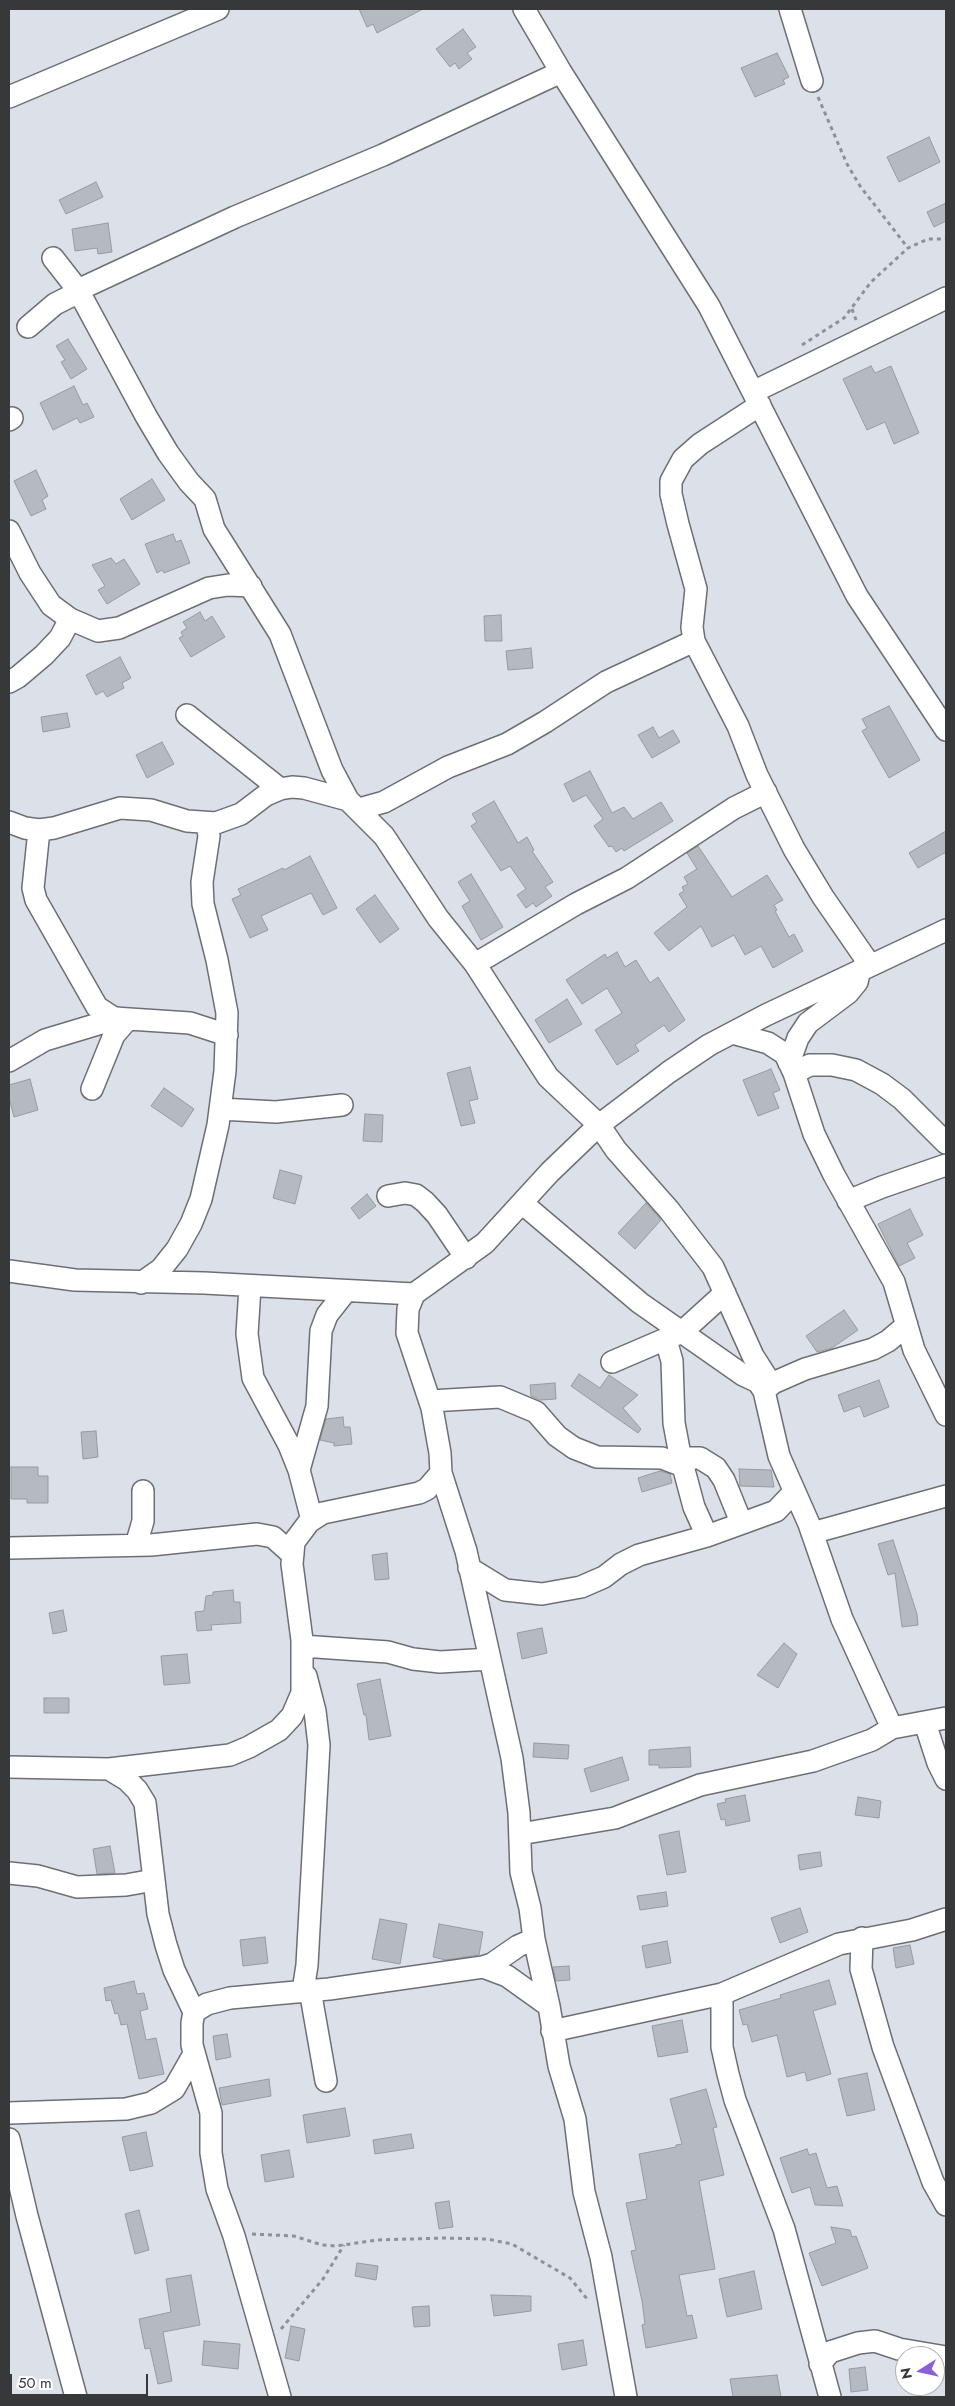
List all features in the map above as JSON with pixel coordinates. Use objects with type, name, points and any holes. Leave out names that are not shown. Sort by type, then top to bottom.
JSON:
[{"type":"street","points":[[9,97],[143,38],[218,9]]},
{"type":"street","points":[[524,9],[561,72],[709,306],[858,596],[946,730]]},
{"type":"street","points":[[790,9],[812,81]]},
{"type":"street","points":[[28,327],[55,304],[79,291],[217,225],[383,155],[561,72]]},
{"type":"street","points":[[53,258],[79,291],[146,416],[174,461],[189,482],[205,499],[214,530],[280,634],[332,770],[354,804],[384,836],[438,918],[475,964],[548,1077],[598,1124],[616,1150],[670,1210],[713,1267],[753,1356],[767,1378],[779,1456],[810,1528],[842,1619],[892,1728]]},
{"type":"street","points":[[865,968],[794,849],[757,776],[738,726],[694,640],[692,627],[696,589],[671,494],[672,481],[683,459],[700,444],[757,399],[796,372],[946,298]]},
{"type":"street","points":[[9,531],[30,574],[51,605],[70,619],[98,631],[119,628],[209,588],[228,585],[251,586]]},
{"type":"street","points":[[9,682],[18,677],[44,655],[60,638],[70,619]]},
{"type":"street","points":[[9,822],[24,828],[39,830],[54,828],[120,808],[151,810],[187,821],[207,824],[231,819],[256,801],[280,789],[304,788],[354,804],[384,802],[448,767],[507,744],[545,722],[606,682],[694,640]]},
{"type":"street","points":[[187,715],[280,789]]},
{"type":"street","points":[[475,964],[576,904],[627,878],[734,808],[766,792]]},
{"type":"street","points":[[141,1283],[161,1268],[177,1249],[191,1224],[201,1199],[212,1159],[220,1109],[227,1035],[223,986],[203,904],[202,882],[209,836],[207,824]]},
{"type":"street","points":[[39,830],[34,888],[36,900],[93,1001],[105,1014],[122,1019],[190,1023],[227,1035]]},
{"type":"street","points":[[626,2397],[600,2257],[584,2192],[575,2120],[559,2066],[549,2006],[534,1939],[530,1908],[521,1872],[520,1834],[512,1758],[469,1568],[456,1516],[441,1473],[438,1431],[407,1333],[408,1309],[414,1294],[486,1243],[598,1124],[670,1072],[709,1045],[732,1033],[946,930]]},
{"type":"street","points":[[791,1068],[798,1038],[808,1023],[848,993],[865,968]]},
{"type":"street","points":[[9,1061],[45,1040],[122,1019]]},
{"type":"street","points":[[92,1089],[122,1019]]},
{"type":"street","points":[[732,1033],[768,1043],[785,1054],[814,1134],[894,1282],[914,1350],[946,1415]]},
{"type":"street","points":[[791,1068],[810,1065],[832,1065],[856,1070],[882,1084],[902,1099],[946,1142]]},
{"type":"street","points":[[220,1109],[276,1112],[342,1105]]},
{"type":"street","points":[[848,1200],[946,1165]]},
{"type":"street","points":[[388,1196],[405,1193],[416,1195],[437,1215],[466,1258]]},
{"type":"street","points":[[522,1203],[559,1232],[674,1336],[743,1375],[769,1387],[814,1366],[873,1349],[888,1341],[907,1325]]},
{"type":"street","points":[[9,1271],[75,1280],[204,1283],[250,1287],[414,1294]]},
{"type":"street","points":[[250,1287],[247,1334],[253,1378],[289,1445],[299,1470],[312,1520]]},
{"type":"street","points":[[299,1470],[317,1406],[321,1331],[327,1315],[346,1291]]},
{"type":"street","points":[[612,1362],[674,1336],[726,1293]]},
{"type":"street","points":[[674,1336],[672,1361],[674,1423],[694,1507],[707,1536]]},
{"type":"street","points":[[430,1401],[500,1398],[536,1412],[557,1436],[574,1448],[597,1456],[662,1458],[682,1462],[700,1458],[716,1468],[724,1480],[741,1522]]},
{"type":"street","points":[[326,2081],[306,1991],[319,1745],[315,1711],[303,1657],[292,1564],[294,1542],[312,1520],[323,1513],[419,1493],[427,1489],[441,1473]]},
{"type":"street","points":[[136,1546],[143,1521],[143,1491]]},
{"type":"street","points":[[469,1568],[488,1581],[511,1590],[542,1594],[581,1587],[604,1577],[639,1555],[707,1536],[741,1522],[776,1511],[794,1492]]},
{"type":"street","points":[[776,1511],[810,1528],[946,1496]]},
{"type":"street","points":[[9,1548],[136,1546],[184,1543],[257,1534],[273,1537],[293,1555]]},
{"type":"street","points":[[483,1628],[488,1609],[495,1601],[511,1590]]},
{"type":"street","points":[[303,1657],[388,1652],[413,1659],[440,1662],[490,1659]]},
{"type":"street","points":[[9,1767],[109,1769],[230,1755],[249,1748],[279,1730],[292,1716],[302,1693],[303,1657]]},
{"type":"street","points":[[520,1834],[615,1818],[700,1785],[814,1761],[872,1740],[892,1728],[946,1718]]},
{"type":"street","points":[[925,1723],[938,1762],[946,1779]]},
{"type":"street","points":[[109,1769],[127,1780],[142,1797],[148,1821],[154,1880],[166,1945],[174,1970],[194,2012],[192,2033],[194,2054],[209,2104],[213,2172],[280,2397]]},
{"type":"street","points":[[9,1873],[38,1876],[77,1887],[118,1885],[154,1880]]},
{"type":"street","points":[[552,2031],[722,1994],[822,1950],[862,1938],[912,1930],[946,1919]]},
{"type":"street","points":[[862,1938],[861,1970],[877,2029],[933,2182],[946,2205]]},
{"type":"street","points":[[194,2012],[206,2004],[230,1998],[306,1991],[483,1966],[492,1964],[518,1946],[534,1939]]},
{"type":"street","points":[[483,1966],[507,1976],[549,2006]]},
{"type":"street","points":[[722,1994],[722,2048],[728,2074],[735,2100],[784,2229],[830,2397]]},
{"type":"street","points":[[9,2113],[126,2109],[151,2103],[174,2089],[194,2054]]},
{"type":"street","points":[[9,2139],[27,2216],[76,2397]]},
{"type":"street","points":[[820,2364],[830,2352],[867,2342],[880,2341],[899,2349],[946,2357]]},
{"type":"path","points":[[812,81],[847,164],[860,186],[908,248]]},
{"type":"path","points":[[796,372],[795,349],[844,318],[871,282],[908,248],[928,239],[946,239]]},
{"type":"path","points":[[227,2217],[238,2227],[253,2234],[294,2236],[322,2245],[344,2245],[377,2240],[443,2238],[487,2239],[512,2244],[570,2278],[589,2301]]},
{"type":"path","points":[[269,2357],[284,2325],[323,2279],[344,2245]]},
{"type":"building","points":[[359,9],[423,9],[377,33],[373,24],[367,27]]},
{"type":"building","points":[[463,29],[476,47],[467,53],[472,59],[459,69],[455,63],[450,67],[436,49]]},
{"type":"building","points":[[777,53],[789,77],[783,80],[785,84],[755,97],[741,68]]},
{"type":"building","points":[[929,137],[940,162],[899,182],[887,157]]},
{"type":"building","points":[[96,182],[103,197],[66,214],[59,200]]},
{"type":"building","points":[[946,203],[946,221],[934,227],[927,212]]},
{"type":"building","points":[[108,223],[112,252],[98,254],[97,248],[75,251],[72,229]]},
{"type":"building","points":[[68,339],[87,369],[71,379],[61,362],[65,360],[56,346]]},
{"type":"building","points":[[871,366],[875,373],[891,366],[919,433],[894,444],[885,422],[867,430],[843,379]]},
{"type":"building","points":[[74,386],[83,405],[87,403],[94,417],[80,423],[77,418],[53,430],[40,403]]},
{"type":"building","points":[[36,470],[48,496],[42,500],[46,509],[31,516],[14,481]]},
{"type":"building","points":[[152,479],[165,500],[132,520],[120,499]]},
{"type":"building","points":[[173,534],[176,542],[181,540],[190,563],[164,573],[162,570],[157,573],[145,544]]},
{"type":"building","points":[[111,558],[116,564],[124,559],[140,584],[107,604],[98,590],[105,586],[92,565]]},
{"type":"building","points":[[200,612],[205,621],[212,616],[225,637],[191,657],[179,638],[183,636],[181,632],[187,628],[183,622]]},
{"type":"building","points":[[501,615],[502,641],[485,641],[484,616]]},
{"type":"building","points":[[531,648],[533,668],[508,670],[506,651]]},
{"type":"building","points":[[120,657],[131,678],[122,683],[124,688],[107,697],[103,691],[96,695],[86,675]]},
{"type":"building","points":[[889,706],[920,760],[889,778],[862,731],[867,728],[862,719]]},
{"type":"building","points":[[67,713],[70,727],[43,732],[41,717]]},
{"type":"building","points":[[653,727],[659,738],[673,730],[680,742],[652,758],[638,735]]},
{"type":"building","points":[[162,742],[174,764],[147,778],[136,755]]},
{"type":"building","points":[[590,771],[612,813],[624,807],[633,819],[661,802],[673,821],[624,851],[622,848],[616,852],[612,846],[609,847],[594,826],[603,819],[586,795],[573,802],[564,784]]},
{"type":"building","points":[[494,801],[518,843],[527,837],[534,850],[532,851],[553,882],[545,887],[552,896],[536,907],[533,903],[526,908],[517,895],[526,889],[510,866],[501,871],[471,826],[477,822],[472,814]]},
{"type":"building","points":[[946,831],[946,852],[918,868],[909,853]]},
{"type":"building","points":[[698,846],[732,897],[767,875],[783,900],[774,905],[777,910],[775,911],[789,937],[794,934],[803,951],[773,968],[761,946],[745,955],[734,935],[712,947],[701,926],[669,951],[654,933],[687,907],[679,894],[684,891],[682,887],[688,884],[684,877],[697,869],[687,853]]},
{"type":"building","points":[[310,856],[337,908],[323,915],[311,893],[261,916],[268,930],[250,938],[232,899],[241,895],[238,889],[283,868],[284,870]]},
{"type":"building","points":[[471,874],[503,927],[481,940],[462,906],[470,901],[458,882]]},
{"type":"building","points":[[375,895],[399,929],[380,943],[356,909]]},
{"type":"building","points":[[617,952],[625,967],[636,960],[650,983],[658,977],[685,1020],[669,1032],[664,1025],[635,1045],[639,1051],[617,1065],[595,1030],[622,1013],[607,988],[582,1004],[566,980],[605,954],[607,958]]},
{"type":"building","points":[[567,999],[582,1024],[549,1043],[535,1020]]},
{"type":"building","points":[[470,1067],[478,1099],[469,1101],[475,1123],[461,1126],[447,1073]]},
{"type":"building","points":[[771,1069],[780,1090],[773,1093],[779,1108],[758,1116],[743,1080]]},
{"type":"building","points":[[30,1079],[38,1110],[14,1117],[9,1098],[9,1085]]},
{"type":"building","points":[[164,1088],[194,1109],[182,1127],[151,1106]]},
{"type":"building","points":[[365,1114],[383,1115],[382,1142],[363,1141]]},
{"type":"building","points":[[280,1170],[302,1176],[295,1204],[273,1198]]},
{"type":"building","points":[[367,1194],[376,1206],[359,1219],[351,1208]]},
{"type":"building","points":[[646,1203],[661,1220],[635,1249],[618,1233]]},
{"type":"building","points":[[910,1209],[923,1235],[907,1243],[915,1258],[899,1266],[878,1224]]},
{"type":"building","points":[[844,1310],[858,1330],[832,1348],[817,1352],[806,1336]]},
{"type":"building","points":[[579,1374],[600,1388],[609,1375],[638,1395],[623,1408],[641,1429],[638,1433],[571,1386]]},
{"type":"building","points":[[879,1380],[889,1407],[864,1417],[860,1406],[844,1412],[838,1395]]},
{"type":"building","points":[[555,1383],[556,1399],[540,1400],[531,1396],[530,1385]]},
{"type":"building","points":[[343,1417],[344,1427],[350,1427],[352,1444],[334,1446],[334,1443],[320,1440],[326,1419]]},
{"type":"building","points":[[96,1431],[98,1457],[83,1459],[81,1432]]},
{"type":"building","points":[[11,1467],[38,1467],[38,1476],[48,1476],[48,1503],[27,1503],[27,1499],[11,1499]]},
{"type":"building","points":[[739,1469],[771,1470],[774,1487],[740,1486]]},
{"type":"building","points":[[660,1471],[670,1474],[672,1483],[642,1492],[638,1478]]},
{"type":"building","points":[[893,1540],[917,1614],[918,1625],[902,1627],[895,1573],[888,1575],[878,1544]]},
{"type":"building","points":[[387,1553],[389,1579],[375,1580],[372,1555]]},
{"type":"building","points":[[233,1590],[234,1602],[240,1602],[241,1623],[211,1625],[212,1630],[197,1631],[195,1612],[204,1611],[206,1596],[213,1595],[213,1592]]},
{"type":"building","points":[[63,1610],[67,1631],[53,1634],[49,1613]]},
{"type":"building","points":[[542,1628],[547,1653],[522,1659],[517,1633]]},
{"type":"building","points":[[784,1643],[797,1654],[778,1688],[757,1675]]},
{"type":"building","points":[[187,1654],[190,1683],[164,1685],[161,1656]]},
{"type":"building","points":[[380,1679],[391,1736],[369,1740],[366,1715],[364,1715],[357,1684]]},
{"type":"building","points":[[44,1698],[69,1698],[69,1713],[44,1713]]},
{"type":"building","points":[[534,1743],[569,1745],[568,1759],[533,1757]]},
{"type":"building","points":[[690,1747],[691,1767],[659,1768],[659,1765],[649,1765],[649,1750]]},
{"type":"building","points":[[622,1757],[629,1780],[591,1792],[584,1769]]},
{"type":"building","points":[[745,1795],[750,1821],[726,1826],[725,1819],[721,1820],[717,1804],[726,1802],[725,1799]]},
{"type":"building","points":[[858,1797],[881,1801],[879,1818],[855,1815]]},
{"type":"building","points":[[679,1831],[686,1872],[667,1875],[659,1835]]},
{"type":"building","points":[[110,1846],[115,1873],[97,1874],[93,1849]]},
{"type":"building","points":[[820,1852],[822,1866],[800,1870],[798,1855]]},
{"type":"building","points":[[666,1892],[668,1906],[640,1910],[637,1896]]},
{"type":"building","points":[[800,1908],[808,1932],[780,1943],[771,1918]]},
{"type":"building","points":[[380,1919],[407,1924],[400,1964],[372,1959]]},
{"type":"building","points":[[439,1924],[483,1932],[479,1955],[446,1960],[433,1957]]},
{"type":"building","points":[[265,1937],[268,1963],[243,1966],[240,1940]]},
{"type":"building","points":[[667,1941],[671,1963],[646,1968],[642,1946]]},
{"type":"building","points":[[910,1945],[914,1964],[896,1968],[893,1948]]},
{"type":"building","points":[[569,1966],[570,1980],[556,1981],[553,1967]]},
{"type":"building","points":[[829,1980],[836,2004],[813,2011],[831,2074],[807,2081],[805,2072],[787,2077],[777,2035],[752,2042],[747,2024],[743,2025],[739,2010],[781,1998],[780,1995]]},
{"type":"building","points":[[134,1981],[137,1994],[144,1993],[148,2009],[140,2011],[146,2040],[156,2038],[164,2074],[139,2079],[127,2024],[121,2025],[118,2013],[115,2014],[111,2000],[106,2001],[104,1988]]},
{"type":"building","points":[[682,2020],[688,2052],[658,2057],[652,2026]]},
{"type":"building","points":[[227,2034],[231,2057],[216,2060],[213,2036]]},
{"type":"building","points":[[867,2073],[875,2110],[847,2116],[838,2079]]},
{"type":"building","points":[[269,2079],[271,2096],[222,2105],[219,2088]]},
{"type":"building","points":[[706,2089],[717,2127],[713,2128],[724,2175],[699,2181],[715,2269],[679,2275],[687,2316],[692,2315],[697,2338],[646,2348],[642,2325],[645,2324],[642,2301],[631,2251],[636,2250],[626,2203],[647,2199],[639,2154],[676,2147],[676,2145],[682,2144],[670,2099]]},
{"type":"building","points":[[345,2108],[350,2136],[307,2143],[303,2115]]},
{"type":"building","points":[[146,2132],[153,2166],[130,2171],[122,2137]]},
{"type":"building","points":[[411,2134],[414,2148],[375,2154],[373,2140]]},
{"type":"building","points":[[807,2149],[809,2155],[816,2153],[827,2188],[837,2186],[843,2206],[815,2205],[810,2187],[792,2193],[780,2158]]},
{"type":"building","points":[[289,2150],[294,2177],[265,2182],[261,2155]]},
{"type":"building","points":[[449,2201],[453,2227],[439,2229],[435,2203]]},
{"type":"building","points":[[139,2210],[149,2250],[135,2254],[125,2214]]},
{"type":"building","points":[[831,2227],[850,2230],[852,2237],[856,2236],[868,2268],[822,2286],[809,2253],[836,2243]]},
{"type":"building","points":[[357,2263],[378,2266],[376,2280],[355,2276]]},
{"type":"building","points":[[754,2271],[762,2309],[727,2317],[719,2279]]},
{"type":"building","points":[[191,2275],[200,2325],[163,2332],[172,2381],[158,2384],[150,2348],[145,2349],[139,2319],[171,2312],[166,2279]]},
{"type":"building","points":[[491,2295],[531,2296],[531,2311],[494,2316]]},
{"type":"building","points":[[429,2306],[430,2326],[414,2327],[412,2307]]},
{"type":"building","points":[[291,2326],[305,2329],[299,2361],[285,2358]]},
{"type":"building","points":[[583,2340],[587,2365],[562,2370],[558,2344]]},
{"type":"building","points":[[204,2341],[240,2344],[238,2369],[202,2365]]},
{"type":"building","points":[[865,2367],[868,2390],[851,2392],[849,2369]]},
{"type":"building","points":[[777,2375],[781,2397],[733,2397],[730,2379]]}]
